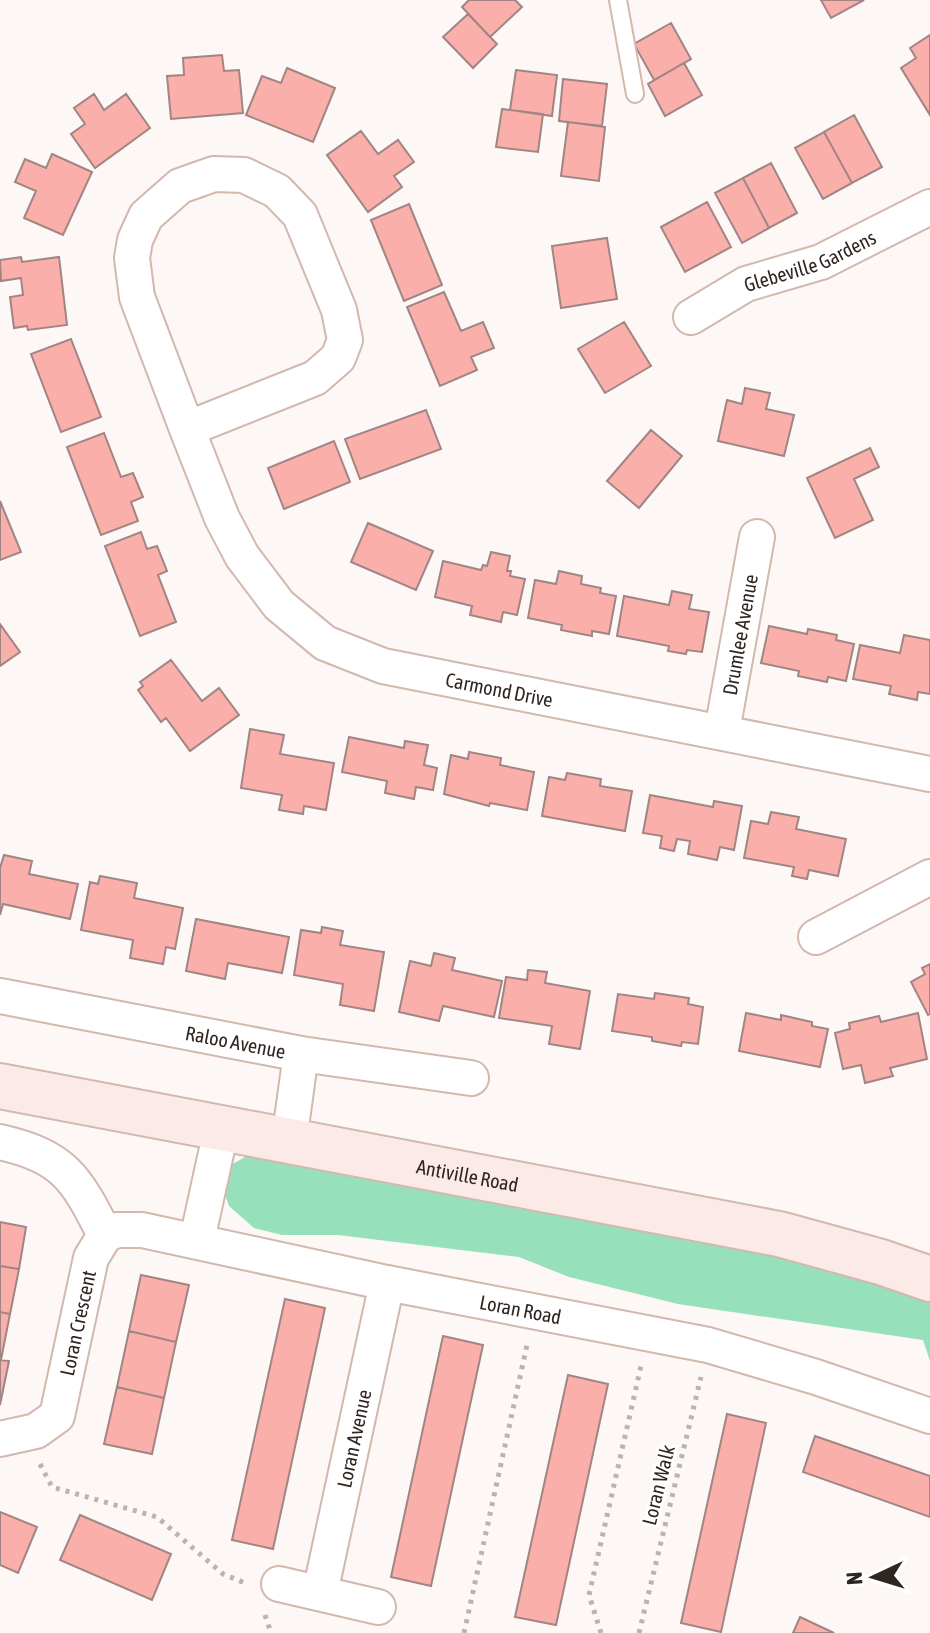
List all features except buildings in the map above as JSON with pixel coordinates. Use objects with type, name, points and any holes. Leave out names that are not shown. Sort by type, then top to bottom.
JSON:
[{"type":"street","name":"Carmond Drive","points":[[187,429],[315,378],[338,358],[345,340],[339,310],[300,215],[277,191],[244,175],[214,174],[180,186],[146,216],[135,240],[132,258],[137,297],[187,429],[222,518],[242,556],[279,605],[325,643],[383,666],[930,774]]},
{"type":"street","name":"Glebeville Gardens","points":[[691,317],[746,284],[821,262],[930,207]]},
{"type":"street","name":"Drumlee Avenue","points":[[722,731],[757,537]]},
{"type":"street","points":[[816,937],[930,877]]},
{"type":"street","name":"Raloo Avenue","points":[[0,996],[301,1054],[471,1078]]},
{"type":"street","points":[[289,1141],[301,1054]]},
{"type":"street","name":"Antiville Road","points":[[0,1086],[779,1234],[930,1279]]},
{"type":"street","points":[[197,1240],[222,1126]]},
{"type":"street","points":[[0,1142],[36,1151],[58,1164],[80,1190],[105,1235]]},
{"type":"street","name":"Loran Road","points":[[105,1235],[133,1229],[197,1240],[387,1283],[708,1345],[816,1377],[930,1416]]},
{"type":"street","name":"Loran Crescent","points":[[12,1437],[48,1425],[59,1412],[89,1265],[105,1235]]},
{"type":"street","name":"Loran Avenue","points":[[320,1593],[387,1283]]},
{"type":"street","points":[[267,1586],[320,1593],[378,1607]]},
{"type":"lane","points":[[618,0],[635,94]]},
{"type":"path","points":[[464,1633],[535,1312]]},
{"type":"path","points":[[601,1633],[589,1595],[648,1334]]},
{"type":"path","name":"Loran Walk","points":[[639,1633],[708,1345]]},
{"type":"path","points":[[12,1437],[52,1487],[157,1517],[223,1574],[267,1586]]},
{"type":"green space","points":[[254,1152],[753,1241],[930,1298],[930,1361],[923,1340],[678,1304],[569,1277],[519,1257],[338,1235],[282,1235],[254,1228],[229,1206],[223,1189],[229,1166]]}]
